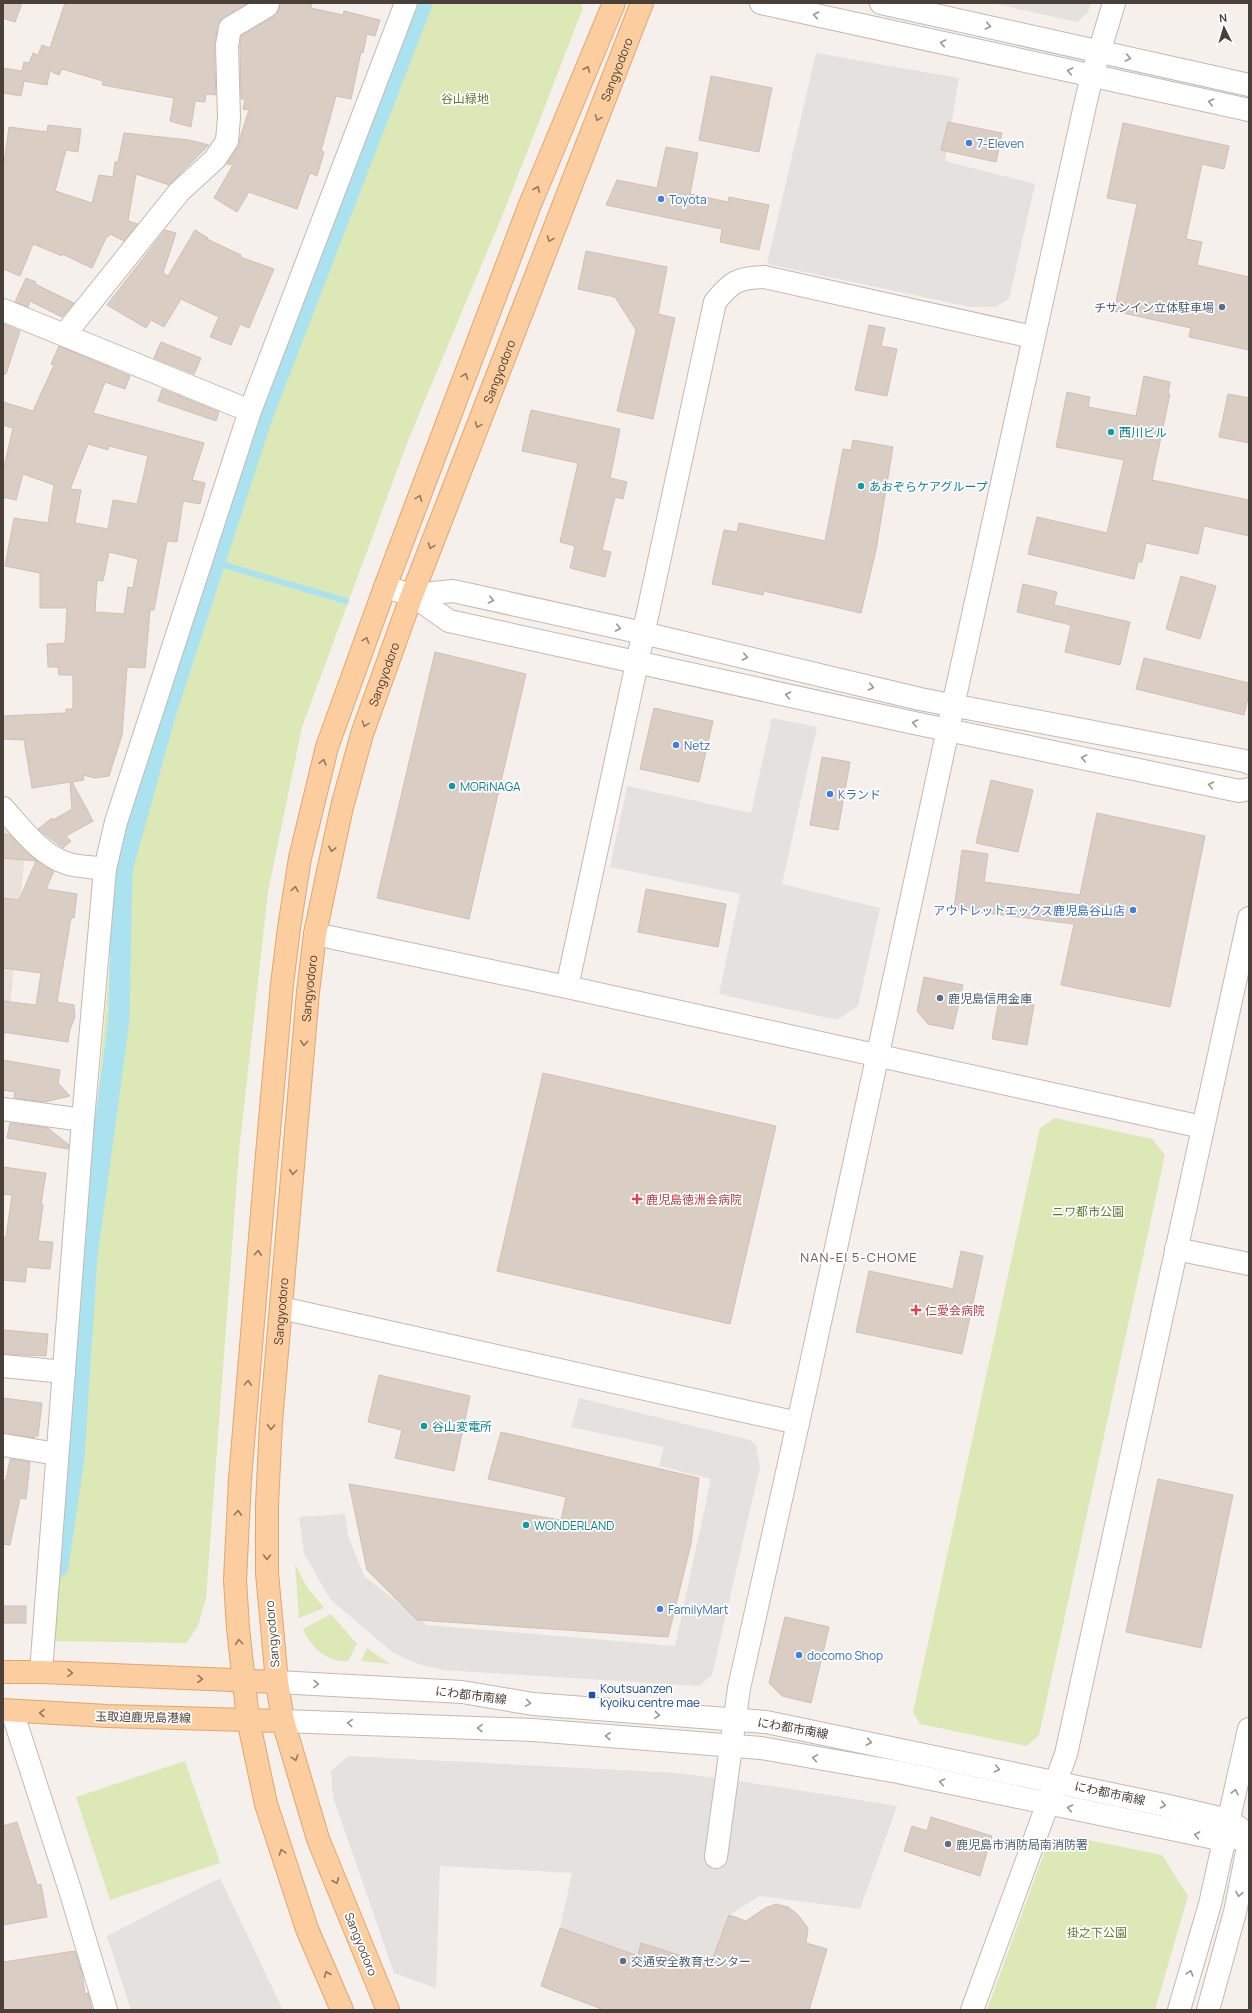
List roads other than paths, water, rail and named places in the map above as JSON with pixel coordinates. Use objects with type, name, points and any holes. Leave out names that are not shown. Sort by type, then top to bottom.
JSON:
[{"type":"main road","points":[[342,2010],[307,1929],[266,1804],[248,1719],[243,1681],[235,1580],[240,1479],[265,1177],[282,984],[289,928],[300,858],[327,747],[385,586],[529,207],[614,3]]},
{"type":"main road","name":"Sangyodoro","points":[[388,2010],[318,1839],[283,1721],[277,1682],[267,1573],[267,1505],[271,1422],[308,992],[315,934],[342,807],[362,734],[412,595],[642,3]]},
{"type":"main road","points":[[3,1672],[41,1672],[277,1682]]},
{"type":"main road","name":"玉取迫鹿児島港線","points":[[6,1711],[107,1716],[283,1721]]},
{"type":"street","points":[[65,334],[179,192],[215,159],[227,141],[229,118],[227,44],[230,28],[267,6],[268,3]]},
{"type":"street","points":[[41,1672],[83,1120],[105,869],[116,822],[250,410],[406,3]]},
{"type":"street","points":[[761,3],[1249,110]]},
{"type":"street","points":[[881,3],[1249,84]]},
{"type":"street","points":[[716,1857],[739,1688],[1033,337],[1092,76],[1114,3]]},
{"type":"street","points":[[567,987],[715,302],[726,287],[748,278],[764,277],[1033,337]]},
{"type":"street","points":[[3,310],[250,410]]},
{"type":"street","points":[[385,586],[412,595],[449,621],[948,730],[1239,791],[1249,789]]},
{"type":"street","points":[[412,595],[453,591],[643,633],[953,706],[1245,760],[1249,763]]},
{"type":"street","points":[[3,808],[29,837],[54,858],[68,864],[105,869]]},
{"type":"street","points":[[972,2010],[1066,1754],[1202,1127],[1249,918]]},
{"type":"street","points":[[315,934],[567,987],[1202,1127]]},
{"type":"street","points":[[3,1109],[83,1120]]},
{"type":"street","points":[[1176,1249],[1249,1264]]},
{"type":"street","points":[[281,1308],[798,1422]]},
{"type":"street","points":[[3,1366],[64,1372]]},
{"type":"street","points":[[3,1445],[57,1454]]},
{"type":"street","name":"にわ都市南線","points":[[277,1682],[462,1692],[533,1704],[774,1723],[1056,1782],[1226,1830],[1249,1835]]},
{"type":"street","points":[[6,1711],[70,1890],[106,2010]]},
{"type":"street","name":"にわ都市南線","points":[[283,1721],[533,1730],[761,1748],[898,1772],[1048,1804],[1226,1830]]},
{"type":"street","points":[[1179,2010],[1210,1904],[1249,1729]]},
{"type":"street","points":[[1208,2010],[1235,1912],[1249,1842]]},
{"type":"waterway","points":[[58,1567],[74,1457],[87,1256],[119,1020],[122,870],[165,715],[262,417],[422,3]]},
{"type":"waterway","points":[[214,562],[346,601]]},
{"type":"place","name":"7-Eleven","points":[[969,143]]},
{"type":"place","name":"Toyota","points":[[661,199]]},
{"type":"place","name":"チサンイン立体駐車場","points":[[1222,307]]},
{"type":"place","name":"西川ビル","points":[[1111,432]]},
{"type":"place","name":"あおぞらケアグループ","points":[[861,486]]},
{"type":"place","name":"Netz","points":[[676,745]]},
{"type":"place","name":"MORiNAGA","points":[[452,786]]},
{"type":"place","name":"Kランド","points":[[830,794]]},
{"type":"place","name":"アウトレットエックス鹿児島谷山店","points":[[1133,910]]},
{"type":"place","name":"鹿児島信用金庫","points":[[940,998]]},
{"type":"place","name":"鹿児島徳洲会病院","points":[[637,1199]]},
{"type":"place","name":"仁愛会病院","points":[[916,1310]]},
{"type":"place","name":"谷山変電所","points":[[424,1426]]},
{"type":"place","name":"WONDERLAND","points":[[526,1525]]},
{"type":"place","name":"FamilyMart","points":[[660,1609]]},
{"type":"place","name":"docomo Shop","points":[[799,1655]]},
{"type":"place","name":"Koutsuanzen kyoiku centre mae","points":[[592,1695]]},
{"type":"place","name":"鹿児島市消防局南消防署","points":[[948,1844]]},
{"type":"place","name":"交通安全教育センター","points":[[623,1961]]},
{"type":"district","name":"NAN-EI 5-CHOME","points":[[859,1257]]},
{"type":"park label","name":"谷山緑地","points":[[465,98]]},
{"type":"park label","name":"ニワ都市公園","points":[[1088,1211]]},
{"type":"park label","name":"掛之下公園","points":[[1097,1932]]}]
